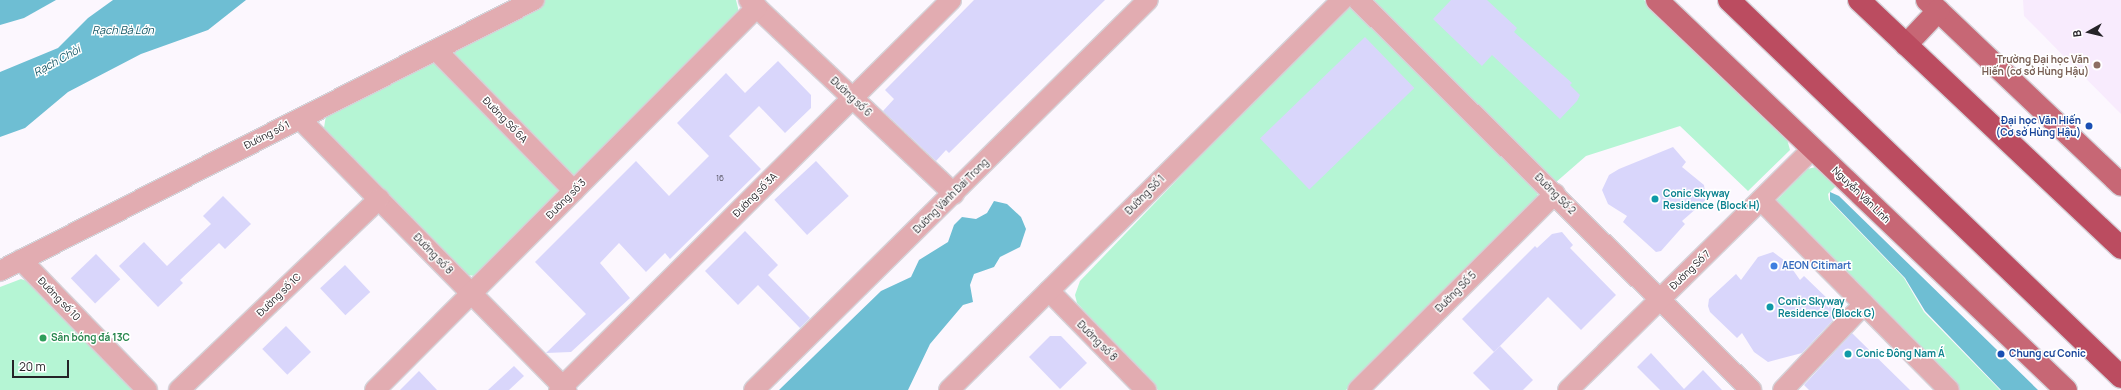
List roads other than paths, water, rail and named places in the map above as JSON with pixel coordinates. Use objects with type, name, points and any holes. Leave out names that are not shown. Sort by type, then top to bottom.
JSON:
[{"type":"highway","points":[[1728,0],[2121,377]]},
{"type":"highway","points":[[1859,0],[2121,248]]},
{"type":"main road","name":"Nguyễn Văn Linh","points":[[1657,0],[2066,390]]},
{"type":"main road","points":[[1906,45],[1938,4],[2121,185]]},
{"type":"street","name":"Đường số 1","points":[[0,271],[534,0]]},
{"type":"street","name":"Đường số 3A","points":[[563,389],[852,97],[951,0]]},
{"type":"street","name":"Đường Vành Đai Trong","points":[[754,390],[954,194],[1148,0]]},
{"type":"street","name":"Đường Số 1","points":[[949,390],[1342,0]]},
{"type":"street","name":"Đường Số 2","points":[[1358,0],[1751,390]]},
{"type":"street","name":"Đường số 6","points":[[753,4],[954,194]]},
{"type":"street","name":"Đường số 3","points":[[375,390],[574,191],[753,4]]},
{"type":"street","name":"Đường Số 6A","points":[[436,50],[574,191]]},
{"type":"street","name":"Đường số 8","points":[[300,119],[563,389]]},
{"type":"street","name":"Đường Số 7","points":[[1568,390],[1812,149]]},
{"type":"street","name":"Đường Số 5","points":[[1358,390],[1555,194]]},
{"type":"street","name":"Đường số 1C","points":[[179,390],[379,199]]},
{"type":"street","points":[[1761,200],[1948,390]]},
{"type":"street","name":"Đường số 10","points":[[21,260],[147,390]]},
{"type":"street","name":"Đường số 8","points":[[1049,291],[1146,390]]},
{"type":"street","points":[[1783,390],[1864,304]]},
{"type":"water","points":[[0,0],[56,0],[24,18],[0,25]]},
{"type":"water","name":"Rạch Bà Lớn","points":[[113,0],[246,0],[208,30],[141,54],[68,92],[25,128],[0,137],[0,72],[58,48],[88,18]]},
{"type":"water","points":[[1830,192],[1839,196],[2038,390],[2001,390],[1925,311],[1905,278],[1830,200]]},
{"type":"water","points":[[994,201],[1007,204],[1021,217],[1026,229],[1020,247],[1000,257],[994,267],[974,274],[970,285],[973,302],[963,305],[930,344],[908,390],[779,390],[881,291],[911,277],[919,260],[948,242],[954,225],[962,217],[976,219],[987,213]]},
{"type":"place","name":"Trường Đại học Văn Hiến (cơ sở Hùng Hậu)","points":[[2097,65]]},
{"type":"place","name":"Đại học Văn Hiến (Cơ sở Hùng Hậu)","points":[[2089,126]]},
{"type":"place","name":"Conic Skyway Residence (Block H)","points":[[1655,199]]},
{"type":"place","name":"AEON Citimart","points":[[1774,266]]},
{"type":"place","name":"Conic Skyway Residence (Block G)","points":[[1770,307]]},
{"type":"place","name":"Sân bóng đá 13C","points":[[43,338]]},
{"type":"place","name":"Conic Đông Nam Á","points":[[1848,354]]},
{"type":"place","name":"Chung cư Conic","points":[[2001,354]]},
{"type":"water label","name":"Rạch Chòi","points":[[57,61]]}]
